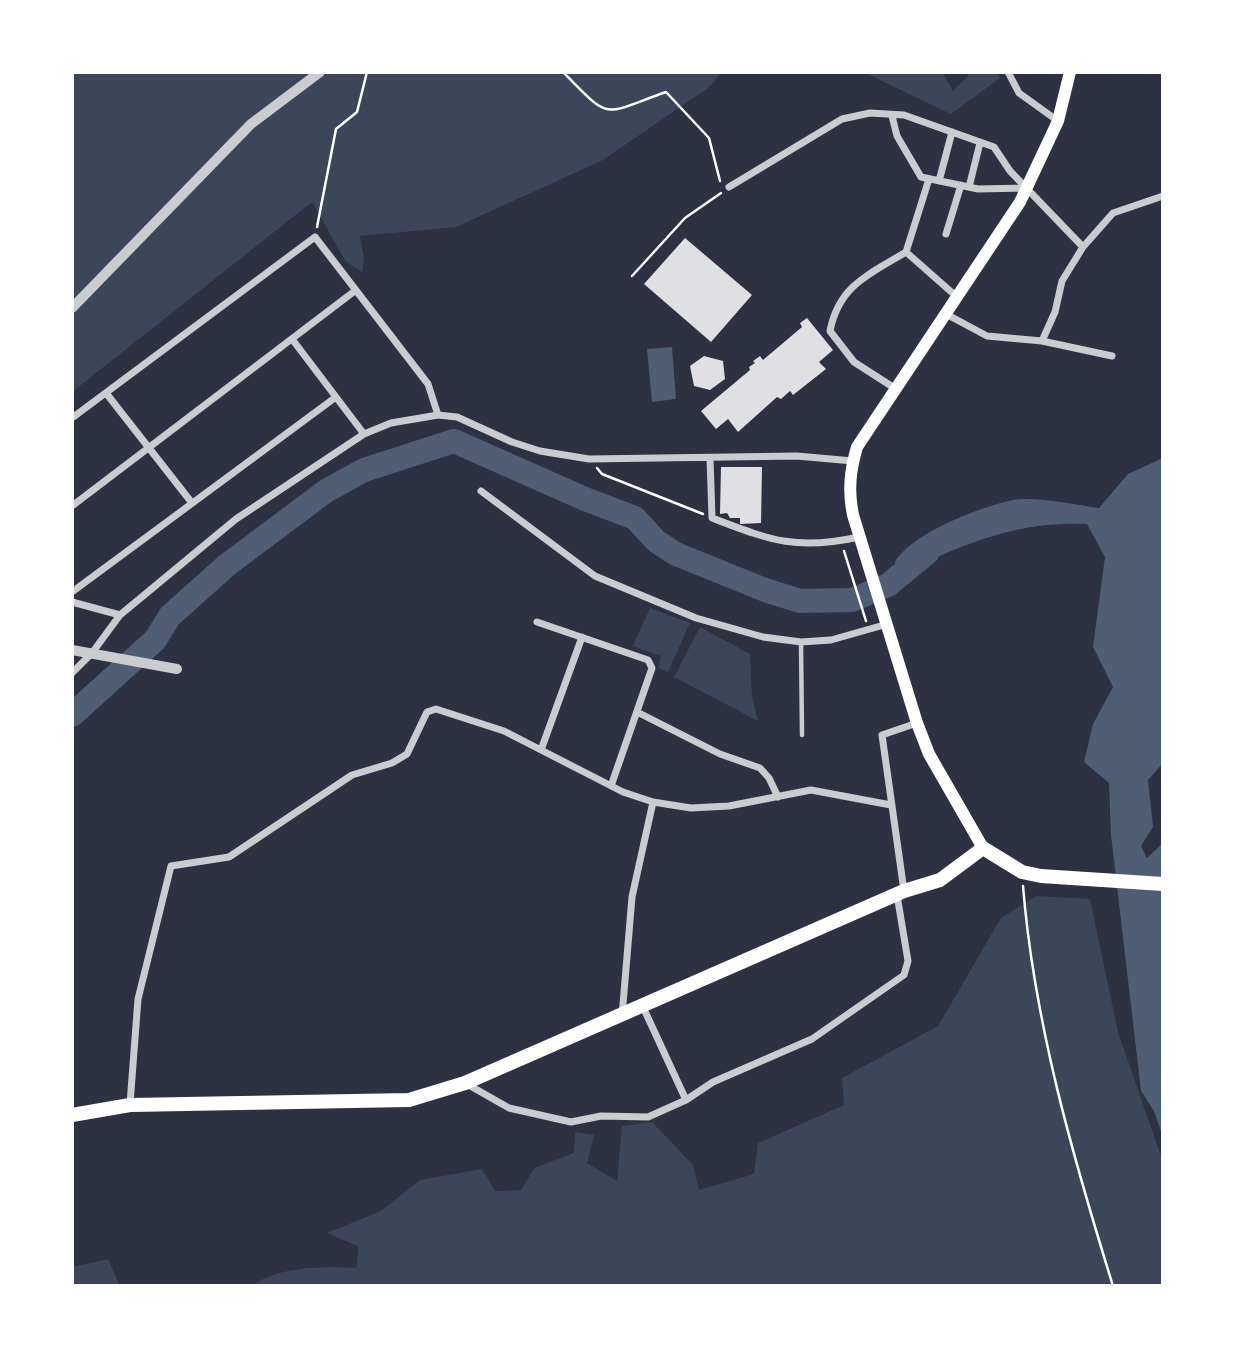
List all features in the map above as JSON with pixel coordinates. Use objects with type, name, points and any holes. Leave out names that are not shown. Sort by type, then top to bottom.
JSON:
[{"type":"main road","points":[[1072,73],[1058,121],[1027,188],[857,447],[849,495],[883,621],[916,723],[929,754],[983,848],[1022,872],[1163,884]]},
{"type":"main road","points":[[72,1115],[130,1105],[410,1100],[466,1083],[901,893],[940,880],[983,848]]},
{"type":"street","points":[[72,308],[251,124],[320,72]]},
{"type":"street","points":[[1008,72],[1019,93],[1058,121]]},
{"type":"street","points":[[729,187],[842,119],[870,113],[904,115],[994,147],[1010,172],[1083,247]]},
{"type":"street","points":[[892,116],[897,136],[921,177],[965,186],[1027,188]]},
{"type":"street","points":[[939,181],[953,132]]},
{"type":"street","points":[[946,234],[980,142]]},
{"type":"street","points":[[896,389],[855,362],[830,331],[833,313],[850,286],[906,253],[929,179]]},
{"type":"street","points":[[1042,341],[1055,312],[1062,281],[1083,247],[1113,213],[1163,196]]},
{"type":"street","points":[[72,418],[315,237],[428,384],[438,415]]},
{"type":"street","points":[[906,253],[957,297]]},
{"type":"street","points":[[72,506],[356,290]]},
{"type":"street","points":[[946,314],[987,336],[1042,341],[1112,356]]},
{"type":"street","points":[[292,339],[364,435]]},
{"type":"street","points":[[106,393],[192,503]]},
{"type":"street","points":[[72,592],[336,397]]},
{"type":"street","points":[[72,673],[92,653],[120,615],[236,519],[364,435],[391,423],[438,415],[457,417],[540,451],[589,459],[797,456],[853,461]]},
{"type":"street","points":[[710,458],[712,518],[791,544],[860,542]]},
{"type":"street","points":[[481,491],[595,576],[696,618],[763,637],[801,642],[831,640],[883,621]]},
{"type":"street","points":[[72,602],[120,615]]},
{"type":"street","points":[[537,622],[648,660],[652,668],[611,786]]},
{"type":"street","points":[[541,750],[582,637]]},
{"type":"street","points":[[72,650],[177,669]]},
{"type":"street","points":[[130,1105],[138,999],[171,866],[229,857],[352,775],[399,759],[407,754],[426,712],[436,709],[482,723],[611,786],[653,802],[691,808],[729,806],[811,790],[891,805]]},
{"type":"street","points":[[637,712],[720,754],[760,768],[769,778],[778,797]]},
{"type":"street","points":[[466,1083],[509,1108],[570,1122],[601,1116],[648,1117],[686,1100],[713,1082],[812,1039],[904,975],[908,961],[882,735],[916,723]]},
{"type":"street","points":[[622,1016],[632,897],[653,802]]},
{"type":"street","points":[[643,1007],[686,1100]]},
{"type":"lane","points":[[801,642],[802,735]]},
{"type":"path","points":[[315,237],[336,128],[357,112],[367,72]]},
{"type":"path","points":[[562,72],[600,109],[610,112],[666,92],[709,138],[721,183],[729,187],[685,218],[632,276]]},
{"type":"path","points":[[589,459],[602,474],[712,518]]},
{"type":"path","points":[[843,547],[869,628]]},
{"type":"path","points":[[1022,872],[1049,1055],[1087,1204],[1113,1286]]},
{"type":"shaded area","points":[[72,72],[722,72],[708,88],[603,160],[456,227],[360,236],[364,258],[362,272],[346,262],[312,202],[72,392]]},
{"type":"shaded area","points":[[863,72],[942,72],[953,91],[971,72],[997,72],[1000,78],[951,114]]},
{"type":"shaded area","points":[[672,347],[676,399],[652,402],[647,349]]},
{"type":"shaded area","points":[[1163,458],[1163,763],[1148,780],[1153,827],[1141,846],[1147,858],[1163,843],[1163,1137],[1154,1111],[1141,1091],[1111,835],[1109,783],[1084,762],[1093,724],[1113,687],[1093,647],[1105,557],[1087,524],[1060,524],[1035,526],[989,537],[898,575],[895,562],[904,551],[931,531],[999,503],[1031,499],[1099,508],[1128,474]]},
{"type":"shaded area","points":[[650,608],[690,623],[668,672],[658,668],[661,656],[633,646]]},
{"type":"shaded area","points":[[700,627],[750,654],[752,696],[758,721],[674,677]]},
{"type":"shaded area","points":[[1036,896],[1090,899],[1118,1032],[1163,1162],[1163,1286],[251,1286],[262,1279],[288,1271],[330,1267],[357,1268],[358,1246],[327,1233],[381,1211],[420,1180],[482,1169],[495,1191],[521,1190],[534,1168],[574,1153],[575,1132],[594,1135],[587,1163],[617,1181],[622,1126],[652,1122],[693,1165],[699,1190],[754,1174],[758,1143],[844,1105],[842,1078],[938,1026],[1001,918]]},
{"type":"shaded area","points":[[108,1259],[120,1286],[72,1286],[72,1267]]},
{"type":"building","points":[[685,238],[752,295],[711,342],[644,284]]},
{"type":"building","points":[[807,318],[833,350],[819,362],[826,369],[793,395],[790,391],[781,399],[777,397],[738,432],[728,419],[716,429],[701,411],[750,370],[749,367],[755,363],[753,361],[760,356],[763,360],[802,327],[800,323]]},
{"type":"building","points":[[704,356],[723,361],[725,379],[710,390],[694,386],[690,366]]},
{"type":"building","points":[[721,467],[762,467],[761,523],[740,524],[740,518],[730,518],[727,513],[720,514]]},
{"type":"waterway","points":[[72,715],[155,640],[170,616],[227,565],[326,491],[364,470],[454,441],[635,518],[656,541],[676,554],[765,590],[800,601],[852,600],[888,585],[927,553]]}]
